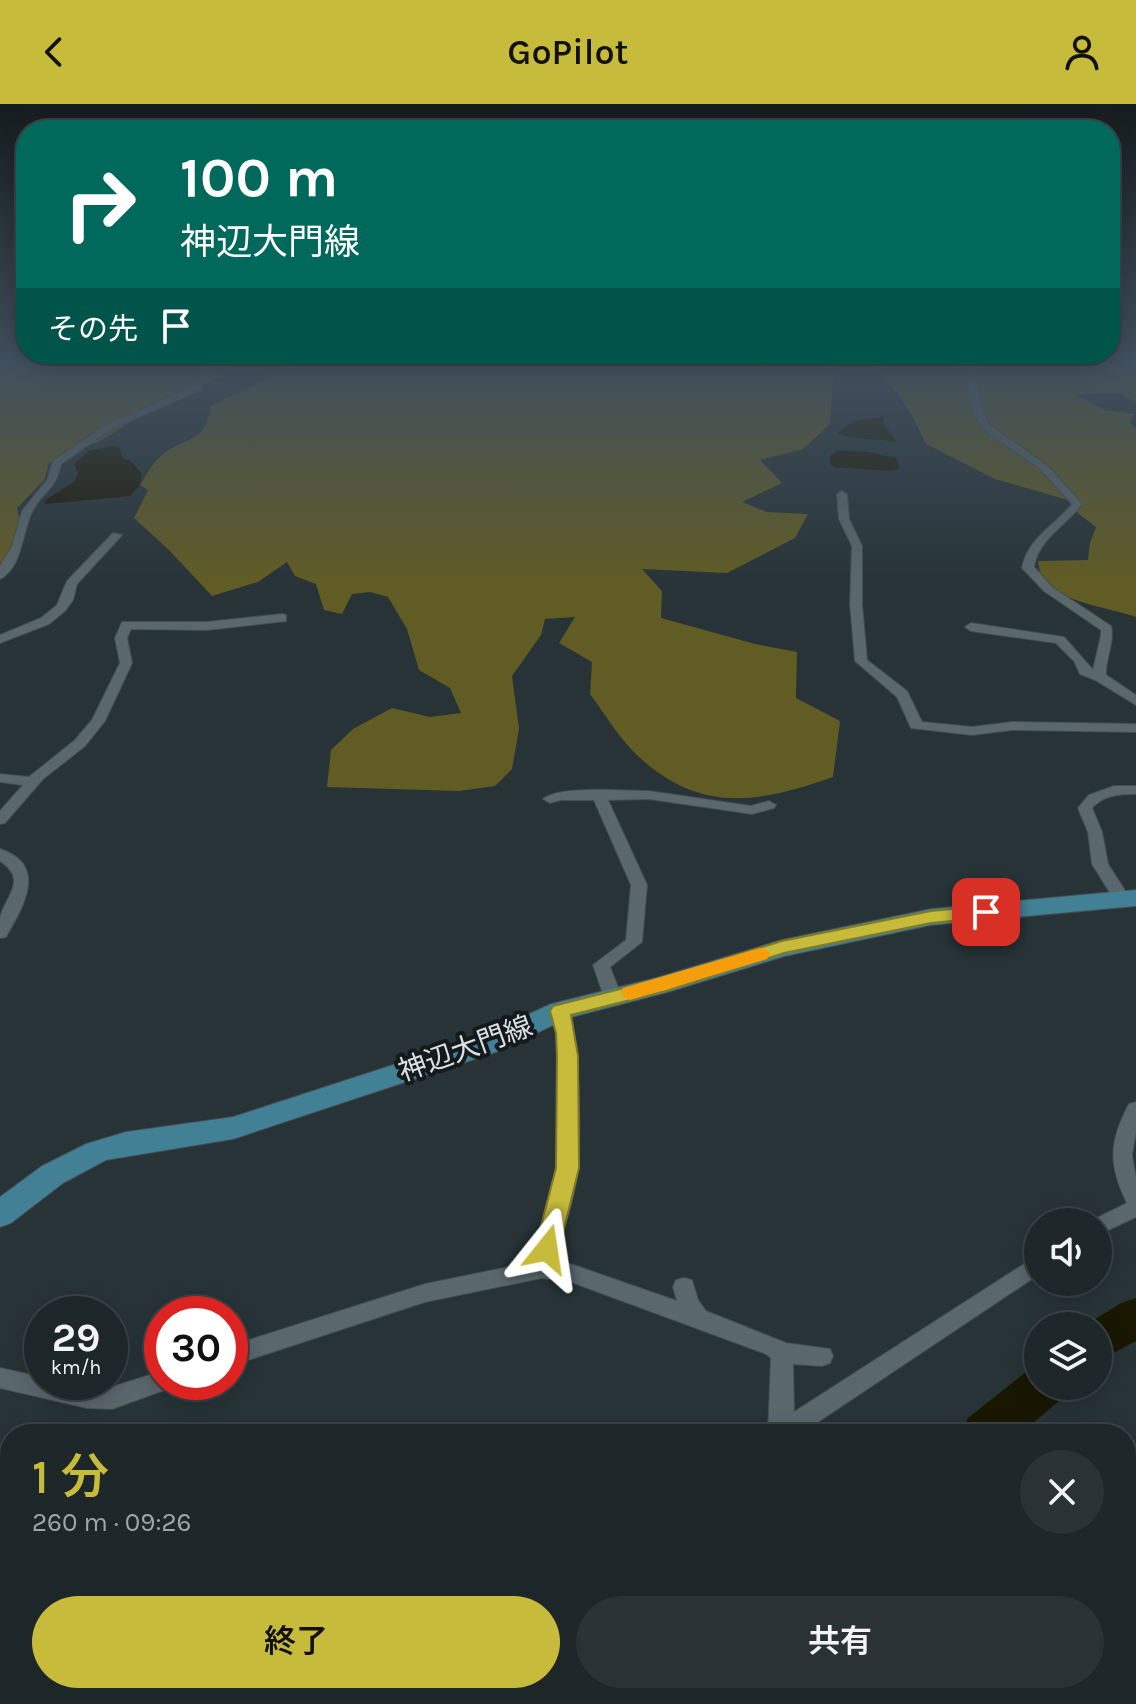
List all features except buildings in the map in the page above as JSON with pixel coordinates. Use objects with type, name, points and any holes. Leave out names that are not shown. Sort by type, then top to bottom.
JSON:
[{"type":"main road","name":"神辺大門線","points":[[0,1214],[90,1153],[114,1146],[199,1137],[233,1128],[489,1044],[560,1011],[782,948],[931,917],[1129,899]]},
{"type":"street","points":[[0,576],[17,546],[27,511],[52,481],[56,463],[93,438]]},
{"type":"street","points":[[998,438],[1048,471],[1077,504],[1071,513],[1038,539],[1029,554],[1028,568],[1048,589],[1107,629],[1107,639],[1097,665],[1100,677]]},
{"type":"street","points":[[842,494],[844,519],[857,546],[856,604],[861,661],[904,694],[910,702],[916,725],[972,731],[1012,726],[1136,728]]},
{"type":"street","points":[[0,639],[45,621],[61,608],[71,583],[117,535]]},
{"type":"street","points":[[0,820],[33,782],[80,743],[98,721],[126,663],[121,638],[126,625],[207,626],[282,618]]},
{"type":"street","points":[[971,627],[1060,640],[1080,660],[1084,671],[1100,677],[1136,701]]},
{"type":"street","points":[[0,778],[33,782]]},
{"type":"street","points":[[1129,899],[1100,864],[1095,832],[1085,808],[1087,803],[1113,791],[1136,790]]},
{"type":"street","points":[[550,799],[560,796],[649,795],[752,810],[769,805]]},
{"type":"street","points":[[600,796],[639,885],[634,942],[601,965],[613,997]]},
{"type":"street","points":[[0,854],[16,863],[22,874],[23,886],[0,933]]},
{"type":"street","points":[[542,1269],[568,1168],[567,1048],[560,1011]]},
{"type":"street","points":[[1136,1109],[1120,1144],[1122,1173],[1136,1200]]},
{"type":"street","points":[[1112,1220],[1136,1208]]},
{"type":"street","points":[[248,1350],[425,1293],[542,1269],[571,1273],[698,1318],[774,1347],[782,1353],[822,1356]]},
{"type":"street","points":[[795,1424],[1024,1273]]},
{"type":"street","points":[[684,1287],[688,1303],[698,1318]]},
{"type":"street","points":[[781,1424],[782,1353]]},
{"type":"street","points":[[0,1378],[87,1397],[112,1398],[144,1387]]},
{"type":"shaded area","points":[[0,438],[105,438],[69,450],[49,463],[45,479],[17,508],[23,536],[0,564]]},
{"type":"shaded area","points":[[815,438],[803,449],[760,460],[782,483],[742,502],[767,512],[808,514],[795,538],[727,573],[642,569],[662,591],[661,618],[755,644],[797,652],[796,698],[840,721],[833,777],[780,793],[732,798],[685,788],[662,775],[625,743],[590,694],[592,662],[559,643],[575,617],[545,619],[541,635],[512,676],[519,729],[512,769],[495,786],[459,791],[327,787],[331,750],[353,729],[392,708],[430,717],[461,713],[450,688],[419,670],[407,629],[388,597],[370,592],[352,594],[342,614],[324,610],[316,584],[295,576],[287,562],[258,582],[212,596],[134,518],[148,490],[140,485],[151,467],[168,451],[191,439]]},
{"type":"shaded area","points":[[855,438],[894,438],[897,442]]},
{"type":"shaded area","points":[[923,438],[1136,438],[1136,617],[1061,594],[1042,577],[1038,561],[1088,560],[1096,527],[1079,514],[1068,500],[995,479],[926,444]]},
{"type":"shaded area","points":[[119,447],[123,459],[130,460],[142,474],[140,485],[130,496],[46,504],[44,501],[75,481],[78,473],[74,464],[89,451]]},
{"type":"shaded area","points":[[838,450],[896,458],[899,466],[897,470],[888,471],[834,467],[830,464],[830,456]]},
{"type":"waterway","points":[[1112,1332],[1136,1317]]},
{"type":"waterway","points":[[997,1424],[1026,1400]]},
{"type":"slow traffic","points":[[630,993],[760,954]]},
{"type":"route","points":[[547,1249],[568,1168],[566,1033],[560,1011],[659,986],[782,948],[931,917],[986,912]]}]
